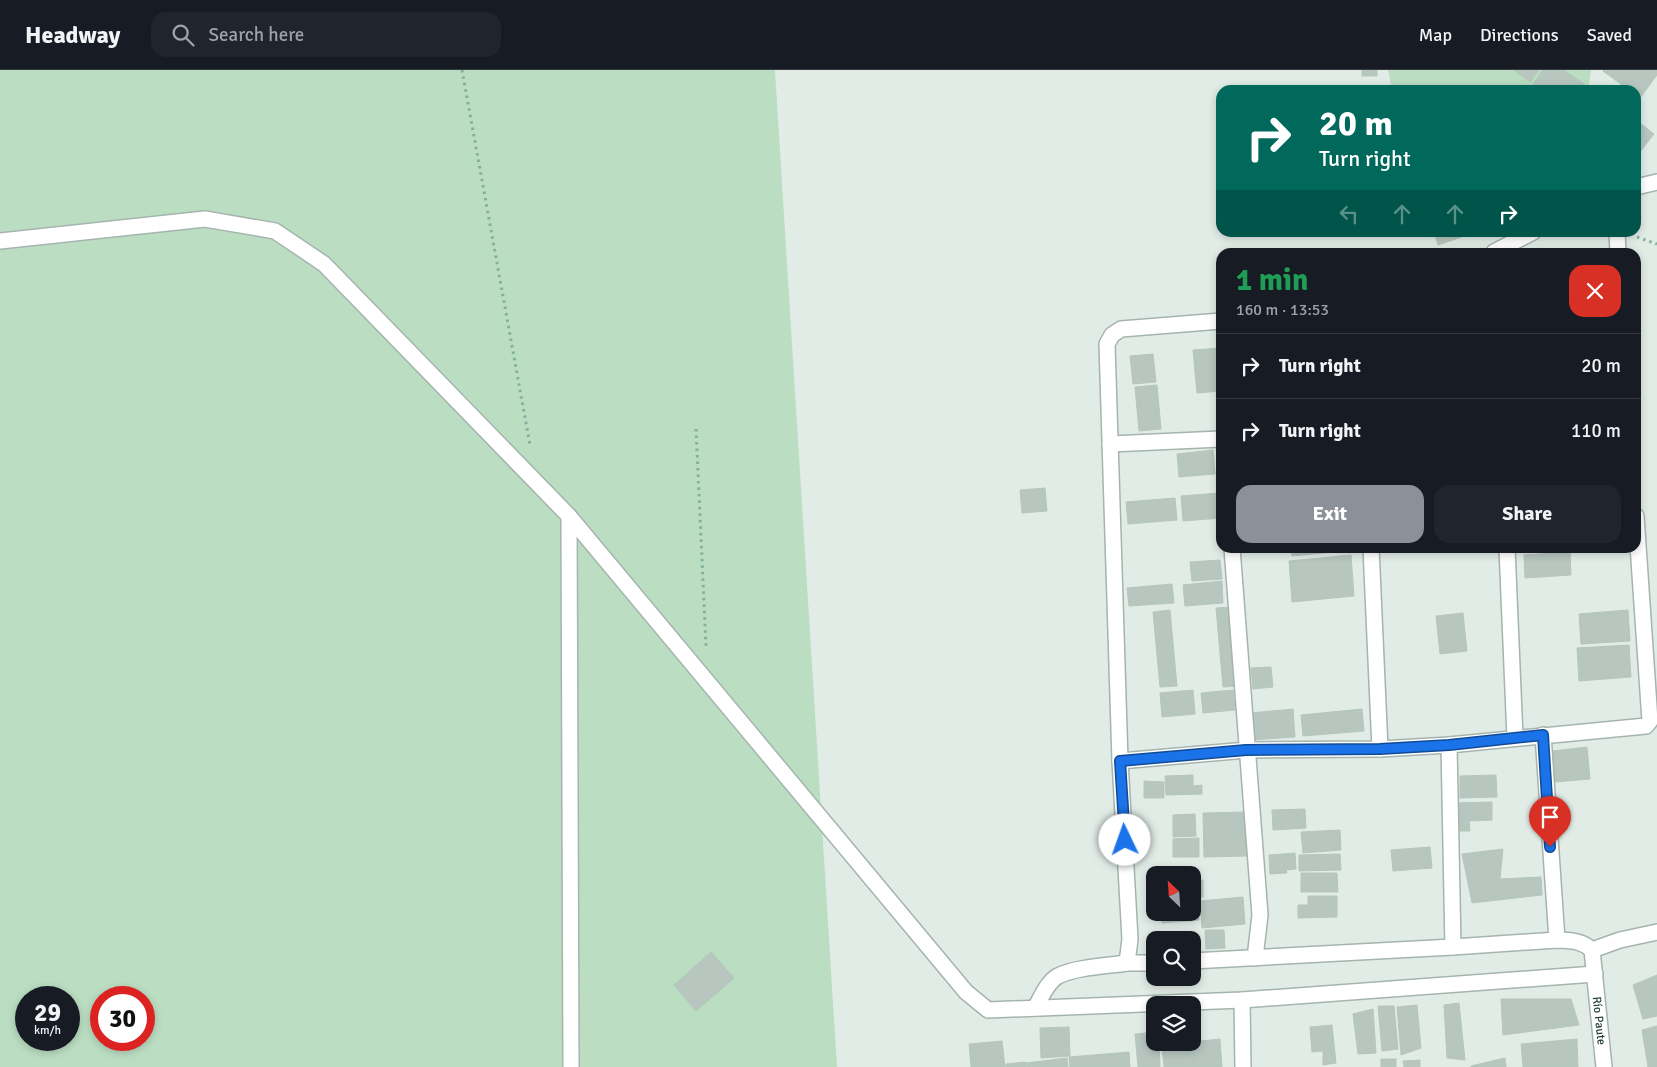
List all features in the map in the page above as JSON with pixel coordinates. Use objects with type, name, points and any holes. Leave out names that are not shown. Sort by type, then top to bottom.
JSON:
[{"type":"street","points":[[1641,186],[1657,182]]},
{"type":"street","points":[[0,241],[205,219],[275,231],[324,264],[569,516],[966,992],[988,1010],[1242,1000],[1595,974]]},
{"type":"street","points":[[1502,248],[1524,237]]},
{"type":"street","points":[[1128,963],[1130,939],[1120,761],[1107,344],[1112,335],[1121,329],[1216,321]]},
{"type":"street","points":[[1110,444],[1216,439]]},
{"type":"street","points":[[569,516],[571,1067]]},
{"type":"street","points":[[1232,553],[1260,915],[1255,958]]},
{"type":"street","points":[[1371,553],[1380,749]]},
{"type":"street","points":[[1507,553],[1515,738]]},
{"type":"street","points":[[1120,761],[1246,750],[1380,749],[1449,745],[1646,726],[1650,721],[1639,553]]},
{"type":"street","points":[[1543,735],[1557,940]]},
{"type":"street","points":[[1449,745],[1453,948]]},
{"type":"street","points":[[1201,961],[1453,948],[1557,940],[1584,943],[1592,950],[1620,940],[1657,932]]},
{"type":"street","name":"Río Paute","points":[[1592,950],[1604,1067]]},
{"type":"street","points":[[1035,1008],[1046,989],[1057,977],[1079,970],[1128,963],[1146,963]]},
{"type":"street","points":[[1242,1000],[1243,1067]]},
{"type":"path","points":[[462,70],[537,483]]},
{"type":"path","points":[[1638,237],[1657,244]]},
{"type":"path","points":[[696,429],[708,684]]},
{"type":"green space","points":[[0,70],[775,70],[837,1067],[0,1067]]},
{"type":"green space","points":[[1388,70],[1591,70],[1589,85],[1391,85]]},
{"type":"building","points":[[1362,70],[1377,70],[1377,76],[1362,76]]},
{"type":"building","points":[[1514,70],[1539,70],[1530,82]]},
{"type":"building","points":[[1543,70],[1564,70],[1584,84],[1583,85],[1532,85]]},
{"type":"building","points":[[1657,70],[1657,75],[1641,97],[1641,85],[1622,85],[1603,71]]},
{"type":"building","points":[[1641,124],[1654,134],[1641,151]]},
{"type":"building","points":[[1436,237],[1461,237],[1438,245]]},
{"type":"building","points":[[1216,348],[1216,391],[1197,393],[1193,350]]},
{"type":"building","points":[[1153,354],[1156,382],[1133,384],[1130,356]]},
{"type":"building","points":[[1157,385],[1161,429],[1139,431],[1135,387]]},
{"type":"building","points":[[1213,450],[1215,474],[1179,477],[1177,454]]},
{"type":"building","points":[[1045,488],[1047,511],[1022,513],[1020,490]]},
{"type":"building","points":[[1216,493],[1216,518],[1183,521],[1181,496]]},
{"type":"building","points":[[1175,498],[1177,520],[1128,524],[1126,502]]},
{"type":"building","points":[[1292,553],[1323,553],[1292,556]]},
{"type":"building","points":[[1570,553],[1571,575],[1525,578],[1524,555]]},
{"type":"building","points":[[1351,555],[1354,596],[1292,602],[1289,561]]},
{"type":"building","points":[[1220,560],[1222,579],[1192,581],[1190,562]]},
{"type":"building","points":[[1222,581],[1223,603],[1185,606],[1183,585]]},
{"type":"building","points":[[1172,584],[1174,603],[1129,606],[1127,588]]},
{"type":"building","points":[[1231,607],[1238,686],[1223,687],[1216,608]]},
{"type":"building","points":[[1170,610],[1177,686],[1160,687],[1153,612]]},
{"type":"building","points":[[1628,610],[1630,641],[1581,644],[1579,614]]},
{"type":"building","points":[[1463,613],[1467,651],[1440,654],[1436,616]]},
{"type":"building","points":[[1629,645],[1631,677],[1579,681],[1577,648]]},
{"type":"building","points":[[1271,667],[1273,687],[1253,689],[1251,668]]},
{"type":"building","points":[[1193,690],[1195,714],[1162,717],[1160,693]]},
{"type":"building","points":[[1233,690],[1235,710],[1203,713],[1201,693]]},
{"type":"building","points":[[1293,709],[1295,737],[1252,740],[1250,713]]},
{"type":"building","points":[[1362,709],[1364,731],[1303,736],[1301,715]]},
{"type":"building","points":[[1587,747],[1590,779],[1555,782],[1553,751]]},
{"type":"building","points":[[1193,775],[1193,786],[1202,785],[1202,794],[1166,795],[1165,776]]},
{"type":"building","points":[[1496,775],[1497,797],[1460,798],[1460,776]]},
{"type":"building","points":[[1144,781],[1164,782],[1164,798],[1144,798]]},
{"type":"building","points":[[1492,802],[1492,820],[1469,821],[1470,831],[1456,831],[1455,803]]},
{"type":"building","points":[[1305,809],[1306,828],[1273,830],[1272,810]]},
{"type":"building","points":[[1246,812],[1247,856],[1204,857],[1203,813]]},
{"type":"building","points":[[1195,814],[1196,836],[1173,837],[1173,815]]},
{"type":"building","points":[[1340,830],[1341,850],[1303,853],[1301,832]]},
{"type":"building","points":[[1199,838],[1199,857],[1173,857],[1173,839]]},
{"type":"building","points":[[1430,847],[1432,868],[1393,871],[1391,850]]},
{"type":"building","points":[[1503,849],[1500,879],[1541,877],[1542,895],[1472,903],[1462,854]]},
{"type":"building","points":[[1295,853],[1296,869],[1286,870],[1287,873],[1270,874],[1269,855]]},
{"type":"building","points":[[1340,854],[1341,870],[1299,871],[1299,855]]},
{"type":"building","points":[[1301,873],[1337,873],[1338,892],[1301,892]]},
{"type":"building","points":[[1201,880],[1203,880],[1203,897],[1201,897]]},
{"type":"building","points":[[1308,896],[1337,896],[1337,917],[1298,918],[1298,905],[1308,905]]},
{"type":"building","points":[[1243,897],[1245,924],[1202,928],[1201,901]]},
{"type":"building","points":[[1162,921],[1187,921],[1162,923]]},
{"type":"building","points":[[1205,930],[1224,930],[1225,948],[1206,949]]},
{"type":"building","points":[[711,952],[734,978],[696,1011],[674,985]]},
{"type":"building","points":[[1657,975],[1657,1016],[1643,1019],[1633,985]]},
{"type":"building","points":[[1501,999],[1571,999],[1579,1025],[1503,1035]]},
{"type":"building","points":[[1459,1003],[1465,1060],[1447,1058],[1444,1005]]},
{"type":"building","points":[[1417,1005],[1421,1048],[1401,1055],[1397,1007]]},
{"type":"building","points":[[1378,1006],[1394,1006],[1398,1049],[1382,1051]]},
{"type":"building","points":[[1373,1009],[1376,1053],[1358,1054],[1353,1014]]},
{"type":"building","points":[[1332,1025],[1336,1063],[1323,1065],[1323,1051],[1312,1052],[1310,1027]]},
{"type":"building","points":[[1657,1026],[1657,1067],[1648,1067],[1642,1030]]},
{"type":"building","points":[[1069,1027],[1070,1056],[1041,1058],[1040,1028]]},
{"type":"building","points":[[1146,1033],[1146,1051],[1159,1051],[1160,1067],[1138,1067],[1135,1034]]},
{"type":"building","points":[[1220,1039],[1222,1067],[1164,1067],[1163,1051],[1201,1051],[1201,1041]]},
{"type":"building","points":[[1577,1039],[1578,1067],[1523,1067],[1521,1044]]},
{"type":"building","points":[[1002,1041],[1005,1067],[971,1067],[969,1044]]},
{"type":"building","points":[[1129,1052],[1130,1067],[1070,1067],[1069,1057]]},
{"type":"building","points":[[1067,1058],[1068,1067],[1027,1067],[1026,1063]]},
{"type":"building","points":[[1505,1058],[1506,1067],[1471,1067],[1471,1066]]},
{"type":"building","points":[[1381,1059],[1396,1059],[1396,1067],[1381,1067]]},
{"type":"building","points":[[1420,1060],[1420,1067],[1404,1067],[1403,1061]]},
{"type":"building","points":[[1025,1062],[1026,1067],[1006,1067],[1006,1064]]},
{"type":"route","points":[[1125,840],[1120,761],[1246,750],[1380,749],[1449,745],[1543,735],[1550,847]]}]
